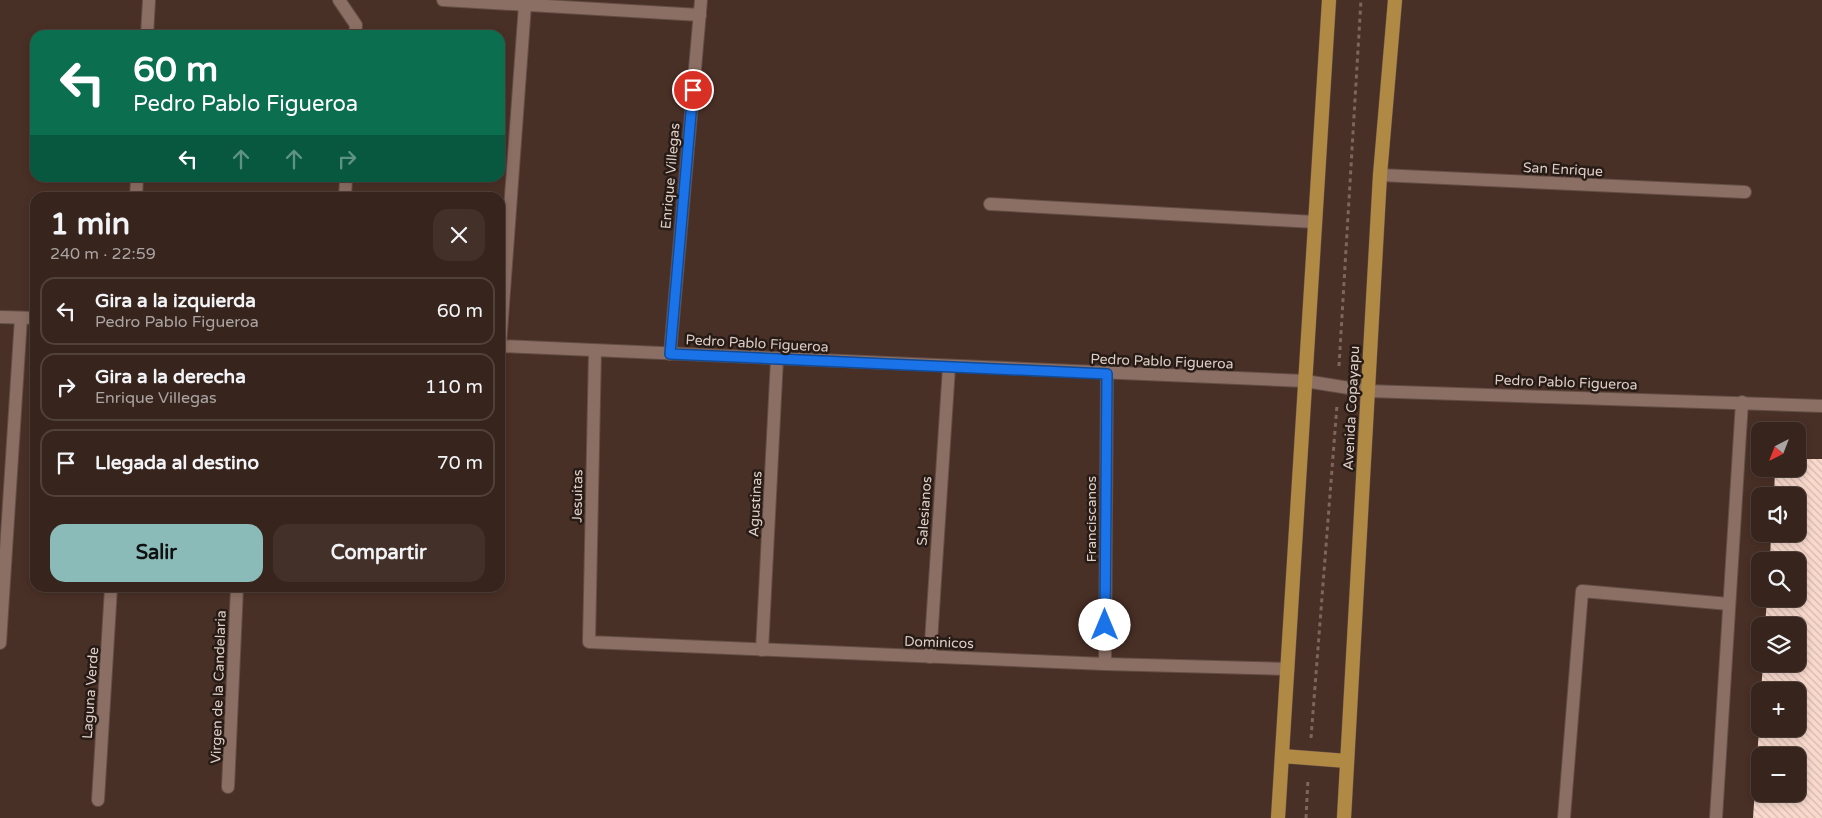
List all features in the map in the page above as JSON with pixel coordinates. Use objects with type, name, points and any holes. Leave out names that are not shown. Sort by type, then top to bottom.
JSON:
[{"type":"highway","points":[[1278,818],[1329,0]]},
{"type":"highway","name":"Avenida Copayapu","points":[[1344,818],[1380,175],[1395,0]]},
{"type":"highway","points":[[1282,756],[1347,761]]},
{"type":"street","points":[[146,30],[149,0]]},
{"type":"street","points":[[339,0],[356,25],[356,30]]},
{"type":"street","points":[[443,0],[700,15]]},
{"type":"street","name":"Enrique Villegas","points":[[670,354],[701,0]]},
{"type":"street","points":[[505,278],[525,5]]},
{"type":"street","name":"San Enrique","points":[[1380,175],[1745,192]]},
{"type":"street","points":[[990,204],[1315,222]]},
{"type":"street","points":[[0,317],[30,318]]},
{"type":"street","points":[[0,643],[21,318]]},
{"type":"street","name":"Pedro Pablo Figueroa","points":[[505,346],[1305,382],[1368,391],[1822,406]]},
{"type":"street","name":"Jesuitas","points":[[589,642],[595,351]]},
{"type":"street","name":"Agustinas","points":[[762,650],[777,359]]},
{"type":"street","name":"Salesianos","points":[[930,657],[949,367]]},
{"type":"street","name":"Franciscanos","points":[[1105,664],[1107,374]]},
{"type":"street","points":[[1716,818],[1742,402]]},
{"type":"street","points":[[1564,818],[1582,591],[1730,604]]},
{"type":"street","name":"Laguna Verde","points":[[98,800],[111,592]]},
{"type":"street","name":"Virgen de la Candelaria","points":[[228,787],[237,592]]},
{"type":"street","name":"Dominicos","points":[[589,642],[1105,664],[1288,669]]},
{"type":"path","points":[[1306,818],[1338,386],[1361,0]]},
{"type":"building","points":[[1806,459],[1822,459],[1822,818],[1753,818],[1754,802],[1806,802],[1806,747],[1758,747],[1758,737],[1806,737],[1806,682],[1762,682],[1762,672],[1806,672],[1806,617],[1766,617],[1766,607],[1806,607],[1806,552],[1770,552],[1771,542],[1806,542],[1806,487],[1774,487],[1775,478],[1806,478]]},
{"type":"route","points":[[693,90],[670,354],[1107,374],[1105,625]]}]
